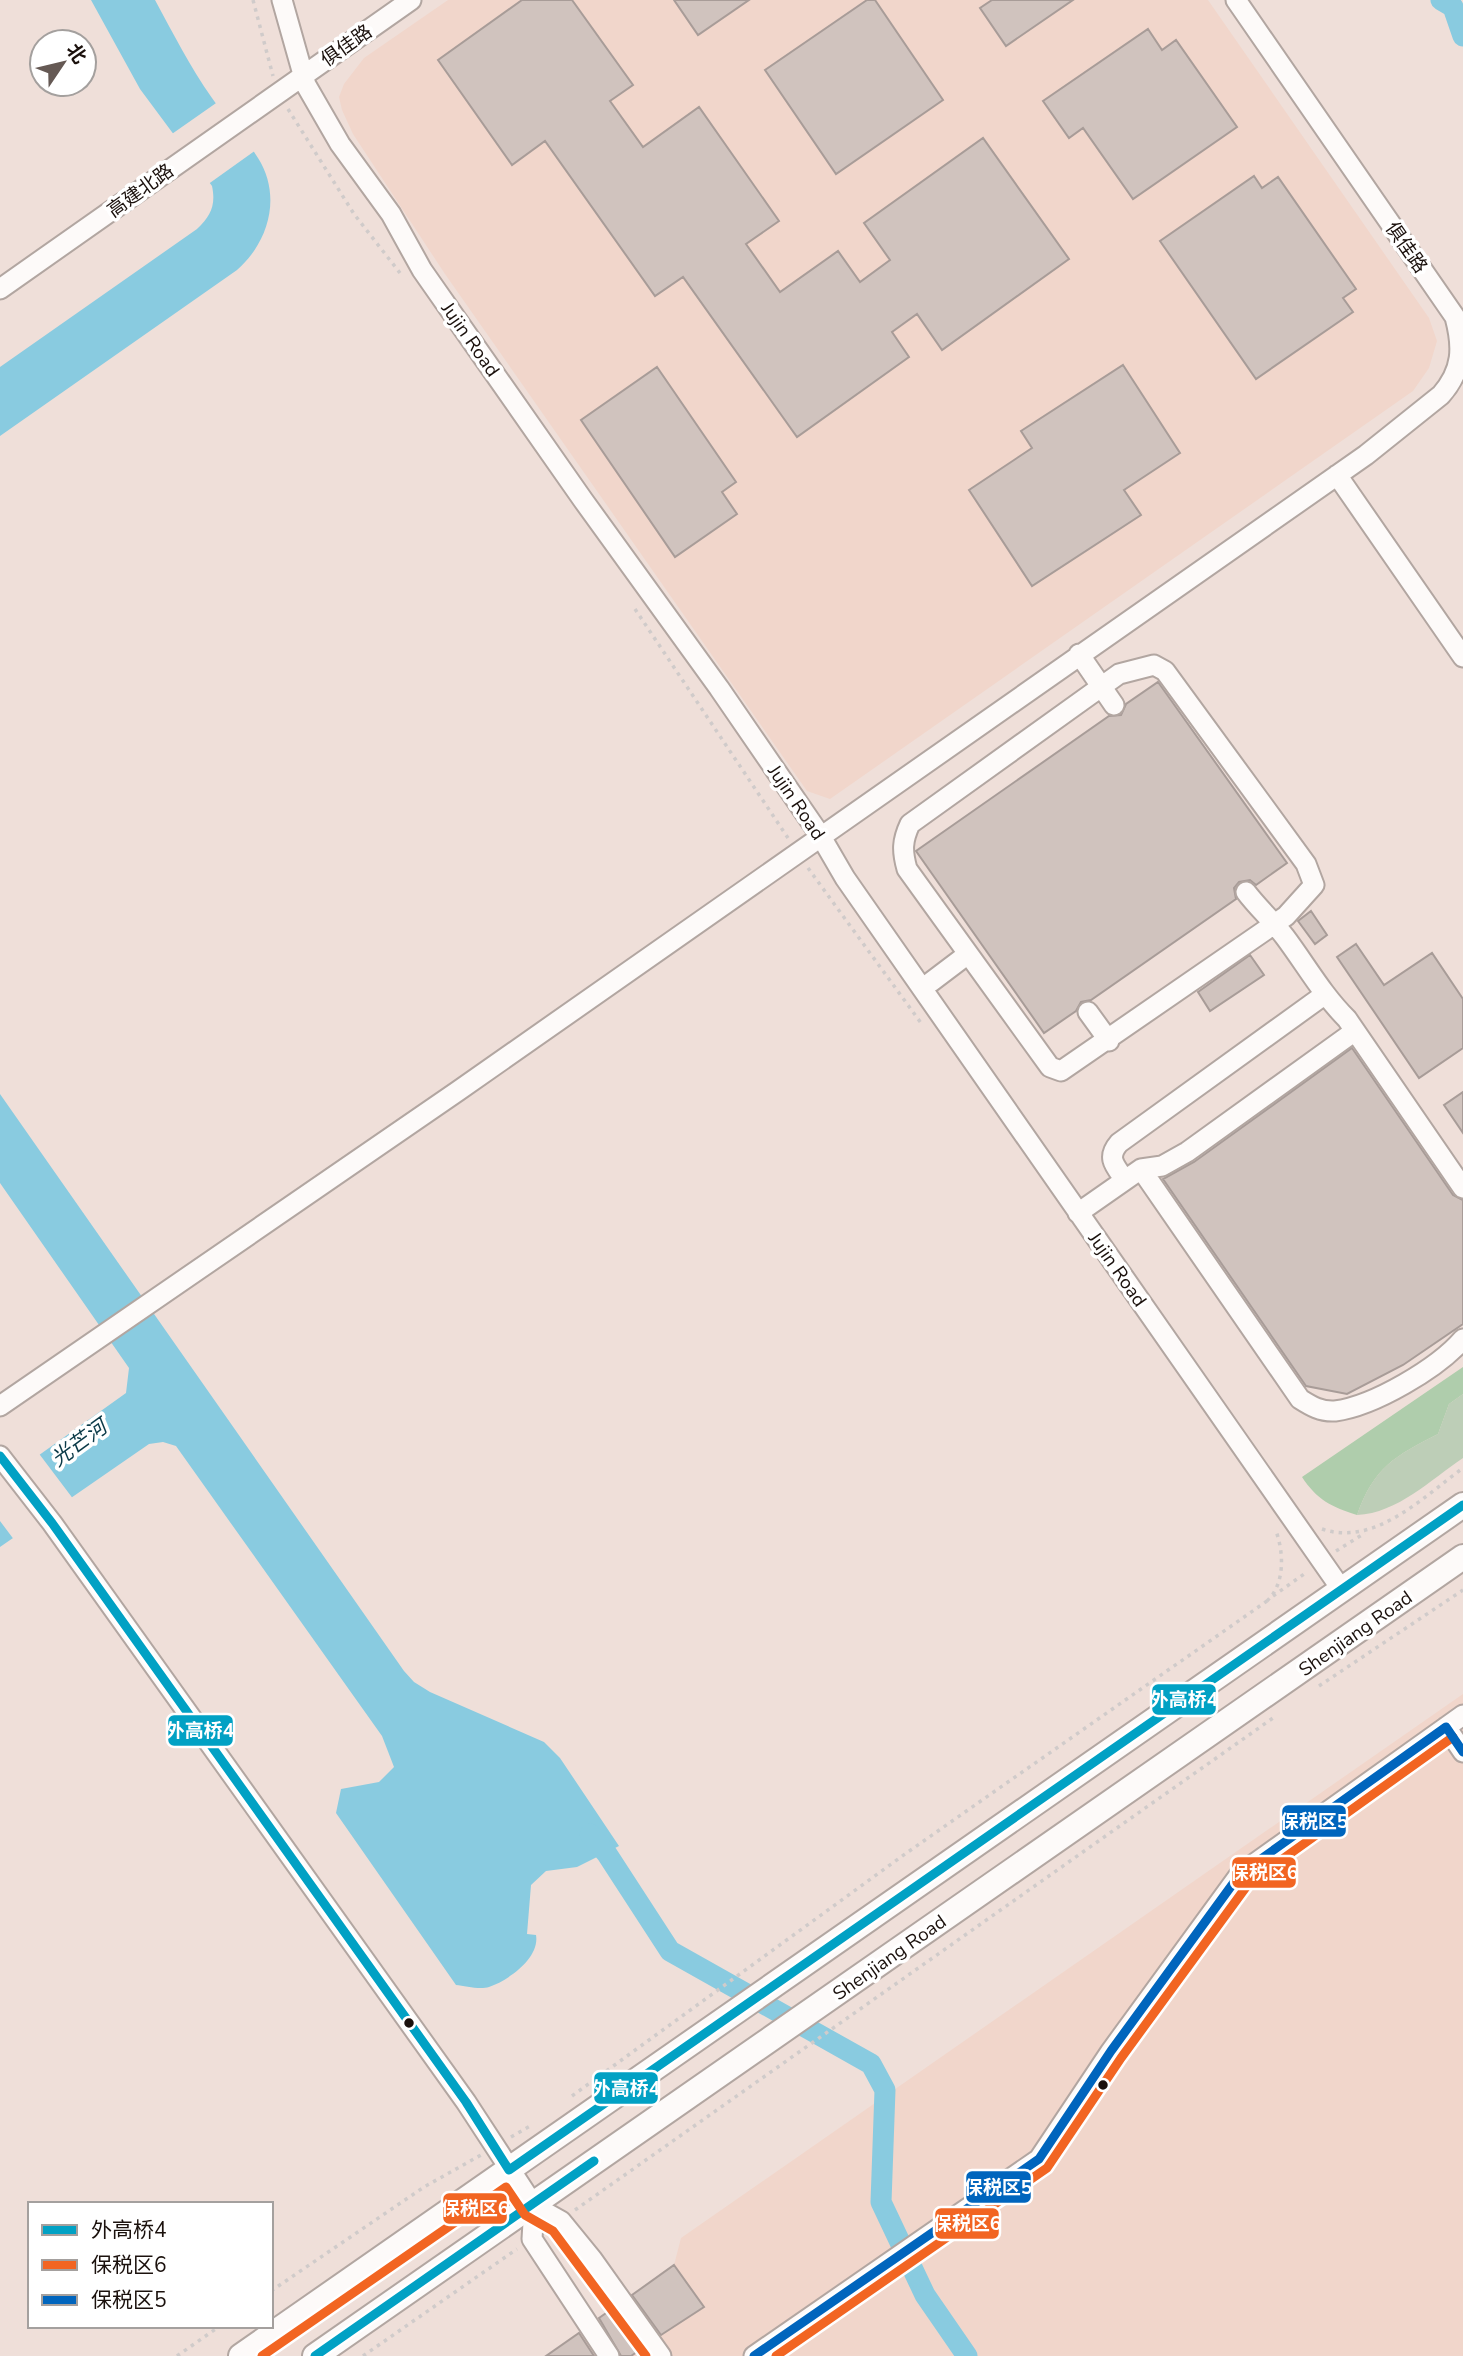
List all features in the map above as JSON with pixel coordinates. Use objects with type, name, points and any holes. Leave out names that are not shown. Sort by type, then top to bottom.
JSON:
[{"type":"main road","points":[[241,2356],[1463,1505]]},
{"type":"main road","name":"Shenjiang Road","points":[[315,2356],[1463,1557]]},
{"type":"street","name":"Jujin Road","points":[[282,0],[303,75],[340,144],[391,215],[422,270],[820,835],[845,878],[1342,1590]]},
{"type":"street","name":"俱佳路","points":[[280,90],[411,0]]},
{"type":"street","name":"俱佳路","points":[[0,1406],[458,1091],[1337,475],[1410,422],[1441,395],[1462,357],[1461,338],[1455,317],[1236,0]]},
{"type":"street","name":"高建北路","points":[[0,289],[280,90]]},
{"type":"street","points":[[1337,475],[1463,657]]},
{"type":"street","points":[[1079,654],[1114,705]]},
{"type":"street","points":[[1154,665],[1166,671],[1306,864],[1314,885],[1299,905],[1273,925],[1067,1070],[1049,1067],[907,869],[901,850],[910,824],[1103,688],[1119,674],[1135,668],[1154,665]]},
{"type":"street","points":[[1247,892],[1284,935],[1324,995],[1355,1031],[1463,1188]]},
{"type":"street","points":[[931,982],[968,954]]},
{"type":"street","points":[[1324,995],[1293,1020],[1119,1143],[1112,1152],[1112,1161],[1133,1174],[1300,1399],[1316,1409],[1336,1411],[1381,1396],[1428,1370],[1463,1339]]},
{"type":"street","points":[[1088,1012],[1109,1041]]},
{"type":"street","points":[[1078,1213],[1133,1174],[1162,1166],[1187,1152],[1355,1031]]},
{"type":"street","points":[[3,1459],[52,1523],[466,2102],[534,2206],[561,2221],[592,2259],[661,2356]]},
{"type":"street","points":[[754,2356],[1039,2159],[1111,2051],[1240,1874],[1463,1715]]},
{"type":"street","points":[[1446,1727],[1463,1752]]},
{"type":"street","points":[[534,2206],[532,2239],[609,2356]]},
{"type":"path","points":[[253,0],[265,51],[280,90]]},
{"type":"path","points":[[1391,1520],[1463,1468]]},
{"type":"path","points":[[693,2009],[905,1854],[1321,1560],[1369,1531]]},
{"type":"path","points":[[1317,1688],[1463,1590]]},
{"type":"path","points":[[775,2067],[1283,1711]]},
{"type":"path","points":[[177,2356],[217,2328]]},
{"type":"shaded area","points":[[448,0],[1208,0],[1429,318],[1437,341],[1429,368],[1413,391],[830,799],[807,791],[445,274],[353,134],[342,110],[339,97],[344,84],[364,58]]},
{"type":"shaded area","points":[[1463,1694],[1463,2356],[546,2356],[674,2265],[681,2238]]},
{"type":"green space","points":[[1463,1367],[1463,1394],[1449,1404],[1438,1434],[1398,1457],[1379,1474],[1357,1515],[1326,1502],[1313,1492],[1302,1477]]},
{"type":"green space","points":[[1463,1394],[1463,1458],[1400,1502],[1372,1513],[1357,1515],[1379,1474],[1398,1457],[1438,1434],[1449,1404]]},
{"type":"water","points":[[91,0],[155,0],[217,106],[258,158],[269,188],[268,218],[257,246],[237,270],[0,436],[0,367],[197,229],[209,215],[213,205],[212,186],[140,89]]},
{"type":"water","name":"光芒河","points":[[0,1094],[404,1671],[414,1682],[430,1692],[544,1742],[560,1758],[619,1846],[577,1867],[546,1871],[531,1885],[527,1934],[536,1935],[536,1944],[522,1967],[497,1984],[485,1988],[456,1985],[336,1813],[341,1789],[379,1782],[394,1767],[382,1736],[176,1446],[163,1442],[149,1444],[0,1547],[0,1483],[126,1393],[129,1368],[0,1183]]},
{"type":"pier","points":[[219,101],[256,150],[207,185],[169,136]]},
{"type":"pier","points":[[37,1451],[74,1500],[15,1541],[0,1521],[0,1479]]},
{"type":"building","points":[[522,0],[572,0],[633,85],[610,101],[643,147],[699,107],[779,221],[746,244],[780,292],[838,251],[860,282],[890,260],[864,223],[983,138],[1069,259],[942,350],[917,314],[892,332],[909,357],[797,437],[683,277],[655,296],[545,141],[512,165],[438,60]]},
{"type":"building","points":[[674,0],[749,0],[698,35]]},
{"type":"building","points":[[867,0],[875,0],[943,100],[836,174],[765,70]]},
{"type":"building","points":[[992,0],[1073,0],[1006,46],[980,8]]},
{"type":"building","points":[[1148,29],[1162,50],[1176,40],[1237,127],[1133,199],[1083,128],[1069,138],[1043,101]]},
{"type":"building","points":[[1254,176],[1262,188],[1278,177],[1356,289],[1343,298],[1353,312],[1256,379],[1160,241]]},
{"type":"building","points":[[1123,365],[1180,453],[1124,490],[1141,515],[1032,586],[969,490],[1032,448],[1021,431]]},
{"type":"building","points":[[657,367],[736,482],[722,492],[737,514],[675,557],[581,420]]},
{"type":"building","points":[[1158,682],[1287,863],[1256,885],[1250,880],[1239,882],[1234,888],[1236,899],[1091,1000],[1081,1002],[1076,1011],[1044,1033],[916,851],[1109,716],[1121,715],[1126,704]]},
{"type":"building","points":[[1311,911],[1327,935],[1315,944],[1298,921]]},
{"type":"building","points":[[1356,944],[1384,985],[1432,953],[1463,999],[1463,1048],[1419,1078],[1337,957]]},
{"type":"building","points":[[1250,955],[1264,975],[1210,1011],[1198,992]]},
{"type":"building","points":[[1352,1048],[1453,1195],[1463,1200],[1463,1324],[1403,1365],[1347,1394],[1306,1386],[1163,1179],[1194,1162]]},
{"type":"building","points":[[1463,1092],[1463,1133],[1444,1105]]},
{"type":"building","points":[[674,2265],[704,2307],[661,2335],[632,2295]]},
{"type":"building","points":[[612,2309],[641,2349],[631,2356],[621,2356],[599,2318]]},
{"type":"building","points":[[579,2333],[594,2356],[546,2356]]},
{"type":"waterway","points":[[1441,0],[1453,7],[1463,36]]},
{"type":"waterway","points":[[590,1834],[607,1854],[670,1951],[871,2064],[885,2090],[881,2202],[925,2295],[967,2356]]},
{"type":"transit line","name":"外高桥4","points":[[0,1456],[52,1523],[466,2102],[509,2170],[1463,1505]]},
{"type":"transit line","name":"保税区5","points":[[754,2356],[1039,2159],[1111,2051],[1240,1874],[1446,1727],[1463,1752]]},
{"type":"transit line","name":"保税区6","points":[[776,2356],[1047,2168],[1121,2058],[1249,1883],[1453,1737]]},
{"type":"transit line","name":"外高桥4","points":[[315,2356],[594,2161]]},
{"type":"transit line","name":"保税区6","points":[[262,2356],[506,2187],[525,2215],[553,2231],[646,2356]]}]
